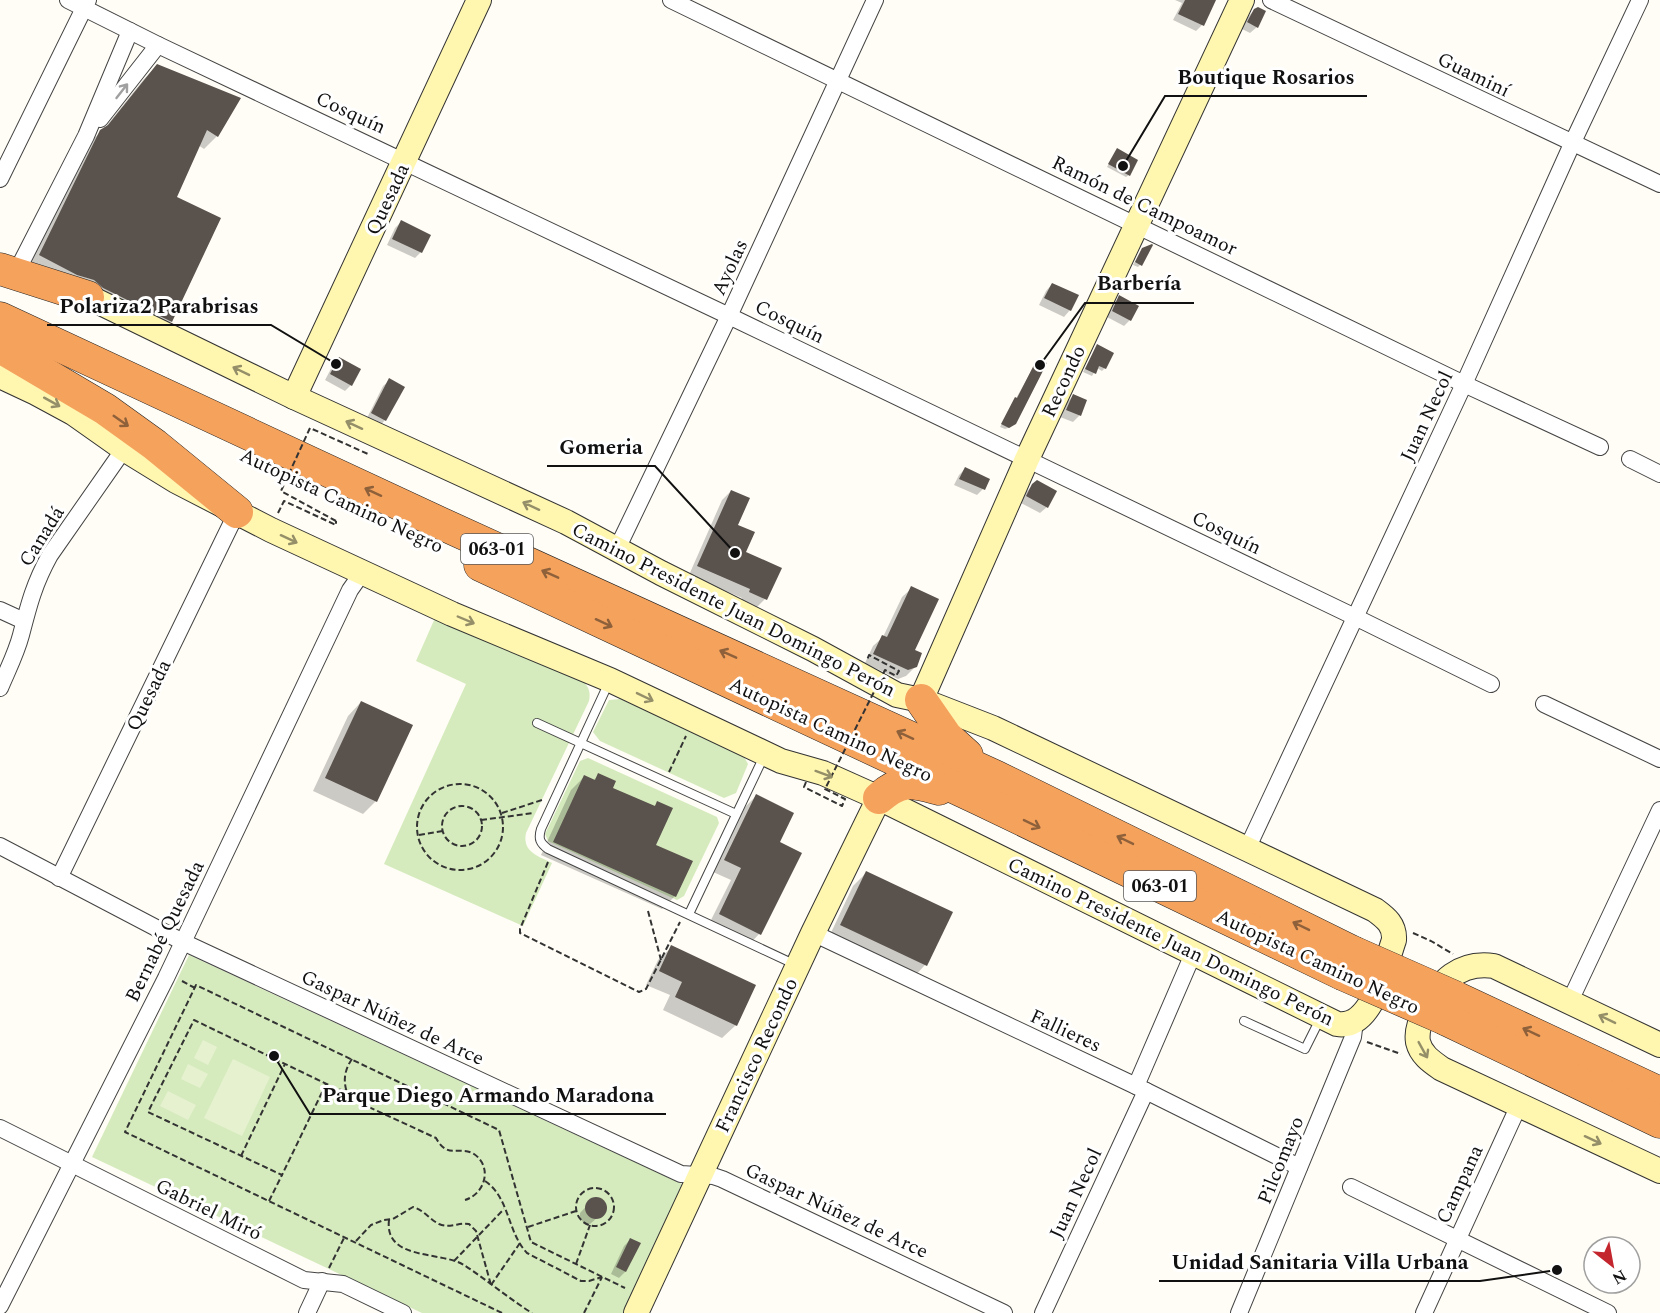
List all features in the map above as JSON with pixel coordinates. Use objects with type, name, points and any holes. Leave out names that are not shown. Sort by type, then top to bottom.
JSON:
[{"type":"highway","points":[[7,261],[88,297]]},
{"type":"highway","name":"Autopista Camino Negro","points":[[0,318],[440,524],[1347,963],[1450,1008],[1660,1092]]},
{"type":"highway","name":"Autopista Camino Negro","points":[[0,339],[988,788]]},
{"type":"highway","points":[[0,347],[105,409],[155,445],[237,512]]},
{"type":"highway","points":[[921,700],[946,736],[959,749],[988,788]]},
{"type":"highway","points":[[879,798],[893,786],[914,782],[988,788]]},
{"type":"highway","name":"Autopista Camino Negro","points":[[1450,1008],[1615,1101],[1660,1122]]},
{"type":"highway","points":[[1615,1101],[1660,1129]]},
{"type":"street","name":"Cosquín","points":[[68,0],[86,4],[158,45],[729,315],[1491,684]]},
{"type":"street","name":"Quesada","points":[[294,397],[478,0]]},
{"type":"street","name":"Ramón de Campoamor","points":[[671,0],[1464,384],[1600,447]]},
{"type":"street","name":"Ayolas","points":[[616,550],[729,315],[875,0]]},
{"type":"street","name":"Recondo","points":[[921,700],[1027,459],[1242,0]]},
{"type":"street","name":"Guaminí","points":[[1271,0],[1660,184]]},
{"type":"street","name":"Juan Necol","points":[[1247,849],[1640,0]]},
{"type":"street","points":[[0,179],[86,4]]},
{"type":"street","points":[[86,136],[130,31]]},
{"type":"street","points":[[7,261],[86,136],[158,45]]},
{"type":"street","name":"Camino Presidente Juan Domingo Perón","points":[[0,376],[73,413],[124,449],[176,481],[271,530],[452,614],[610,680],[765,754],[781,761],[824,772],[1321,1016],[1354,1029],[1371,1006],[1395,932],[1391,924],[1375,910],[993,728],[921,700],[897,695],[881,688],[813,649],[616,550],[566,522],[294,397],[88,297]]},
{"type":"street","name":"Canadá","points":[[0,688],[17,648],[34,588],[50,555],[124,449]]},
{"type":"street","points":[[1630,459],[1660,474]]},
{"type":"street","name":"Quesada","points":[[59,878],[237,512]]},
{"type":"street","name":"Bernabé Quesada","points":[[0,1306],[183,942],[350,590],[362,573]]},
{"type":"street","points":[[0,610],[24,621]]},
{"type":"street","points":[[1544,704],[1660,759]]},
{"type":"street","name":"Francisco Recondo","points":[[639,1305],[797,966],[879,798]]},
{"type":"street","points":[[1570,1001],[1660,810]]},
{"type":"street","name":"Gaspar Núñez de Arce","points":[[0,846],[183,942],[681,1174],[713,1176],[722,1179],[1004,1313]]},
{"type":"street","name":"Fallieres","points":[[813,933],[1299,1167]]},
{"type":"street","name":"Juan Necol","points":[[1043,1313],[1141,1089],[1193,954]]},
{"type":"street","points":[[1660,1045],[1494,966],[1483,964],[1458,970],[1446,978],[1433,994],[1418,1029],[1418,1043],[1423,1054],[1442,1070],[1519,1104],[1660,1172]]},
{"type":"street","name":"Pilcomayo","points":[[1239,1313],[1354,1029]]},
{"type":"street","name":"Campana","points":[[1424,1313],[1519,1104]]},
{"type":"street","name":"Gabriel Miró","points":[[0,1128],[304,1280],[342,1284],[403,1313]]},
{"type":"street","points":[[1350,1187],[1608,1313]]},
{"type":"street","points":[[306,1313],[322,1281]]},
{"type":"lane","points":[[610,680],[539,835],[543,845],[797,966]]},
{"type":"lane","points":[[537,723],[736,814]]},
{"type":"lane","points":[[687,913],[765,754]]},
{"type":"lane","points":[[1244,1021],[1305,1049],[1321,1016]]},
{"type":"path","points":[[271,530],[284,501],[336,525],[336,521],[281,491],[310,428],[368,454]]},
{"type":"path","points":[[806,782],[804,787],[842,806],[845,799],[825,789],[885,670],[896,675],[898,671],[869,655],[867,660]]},
{"type":"path","points":[[665,781],[692,719]]},
{"type":"path","points":[[460,783],[479,788],[495,801],[502,813],[502,818],[504,827],[495,853],[472,869],[457,870],[443,867],[430,858],[421,847],[418,818],[423,804],[433,793],[446,786],[460,783]]},
{"type":"path","points":[[502,813],[556,796]]},
{"type":"path","points":[[468,807],[481,820],[480,833],[472,843],[466,846],[453,844],[443,831],[442,822],[445,816],[455,808],[468,807]]},
{"type":"path","points":[[481,820],[549,812]]},
{"type":"path","points":[[418,835],[443,831]]},
{"type":"path","points":[[553,851],[520,928],[520,933],[639,992],[646,989],[687,913]]},
{"type":"path","points":[[648,911],[661,960]]},
{"type":"path","points":[[1391,924],[1431,940],[1471,966]]},
{"type":"path","points":[[502,1313],[125,1132],[196,985],[499,1130],[531,1242],[602,1277],[639,1305]]},
{"type":"path","points":[[282,1175],[148,1112],[194,1020],[326,1084],[346,1091]]},
{"type":"path","points":[[1354,1029],[1405,1056],[1423,1054]]},
{"type":"path","points":[[352,1059],[345,1076],[349,1098],[436,1138],[440,1145],[448,1151],[464,1151],[475,1155],[483,1166],[485,1181],[479,1191],[465,1200]]},
{"type":"path","points":[[241,1156],[285,1064]]},
{"type":"path","points":[[269,1201],[326,1084]]},
{"type":"path","points":[[485,1181],[498,1192],[520,1243],[531,1256],[581,1281],[602,1277]]},
{"type":"path","points":[[599,1188],[610,1194],[614,1207],[610,1219],[600,1225],[590,1225],[583,1222],[576,1211],[577,1199],[586,1190],[599,1188]]},
{"type":"path","points":[[454,1261],[506,1208]]},
{"type":"path","points":[[355,1243],[371,1225],[393,1219],[409,1209],[419,1209],[433,1220],[447,1226],[469,1224],[476,1231],[491,1285]]},
{"type":"path","points":[[527,1228],[576,1211]]},
{"type":"path","points":[[389,1220],[390,1236],[400,1245],[414,1252],[462,1263],[532,1313]]},
{"type":"path","points":[[576,1264],[590,1225]]},
{"type":"path","points":[[322,1281],[344,1237]]},
{"type":"path","points":[[491,1285],[520,1243]]},
{"type":"path","points":[[584,1313],[602,1277]]},
{"type":"green space","points":[[435,618],[579,678],[587,685],[590,694],[589,701],[526,833],[526,845],[529,849],[552,863],[523,926],[384,864],[466,684],[416,661]]},
{"type":"green space","points":[[620,699],[743,755],[748,764],[736,793],[724,798],[600,741],[593,732],[609,700]]},
{"type":"green space","points":[[588,758],[717,817],[719,823],[684,896],[677,900],[548,841],[545,834],[580,761]]},
{"type":"green space","points":[[189,955],[682,1184],[623,1313],[422,1313],[92,1157]]},
{"type":"green space","points":[[203,1040],[217,1047],[208,1065],[194,1058]]},
{"type":"green space","points":[[233,1059],[270,1077],[242,1136],[204,1118]]},
{"type":"green space","points":[[188,1064],[208,1074],[200,1088],[181,1079]]},
{"type":"green space","points":[[168,1091],[196,1105],[188,1120],[160,1106]]},
{"type":"building","points":[[1185,0],[1216,0],[1204,26],[1178,14]]},
{"type":"building","points":[[1258,7],[1266,11],[1258,28],[1247,22],[1254,9]]},
{"type":"building","points":[[157,64],[241,98],[218,137],[207,130],[177,197],[221,218],[172,322],[103,288],[94,280],[77,275],[39,255],[100,130],[108,125]]},
{"type":"building","points":[[1117,148],[1138,160],[1130,176],[1108,164]]},
{"type":"building","points":[[401,220],[431,235],[422,253],[392,239]]},
{"type":"building","points":[[1152,244],[1142,266],[1135,262],[1142,248]]},
{"type":"building","points":[[1052,283],[1079,295],[1071,311],[1044,298]]},
{"type":"building","points":[[1119,295],[1139,306],[1131,321],[1112,311]]},
{"type":"building","points":[[1097,344],[1114,353],[1106,369],[1099,366],[1096,374],[1085,369]]},
{"type":"building","points":[[339,357],[361,369],[352,386],[330,374]]},
{"type":"building","points":[[1037,359],[1047,363],[1016,424],[1009,428],[1001,424]]},
{"type":"building","points":[[389,378],[405,387],[386,421],[371,413]]},
{"type":"building","points":[[1073,394],[1087,400],[1081,416],[1066,410]]},
{"type":"building","points":[[965,467],[990,479],[985,490],[959,479]]},
{"type":"building","points":[[1037,480],[1057,491],[1048,508],[1026,496],[1032,484]]},
{"type":"building","points":[[731,490],[750,498],[738,525],[755,532],[746,552],[782,568],[767,600],[749,592],[750,589],[697,566]]},
{"type":"building","points":[[911,586],[939,599],[915,650],[922,653],[917,667],[908,670],[873,654],[882,635],[887,637]]},
{"type":"building","points":[[361,701],[413,725],[377,802],[325,778]]},
{"type":"building","points":[[598,773],[616,781],[613,788],[655,806],[657,801],[673,808],[656,845],[693,861],[676,897],[553,842],[584,775],[595,780]]},
{"type":"building","points":[[756,794],[794,813],[780,842],[802,853],[761,935],[719,914],[741,868],[724,860]]},
{"type":"building","points":[[866,871],[953,912],[927,966],[840,925]]},
{"type":"building","points":[[671,945],[756,985],[737,1026],[675,997],[682,982],[659,971]]},
{"type":"building","points":[[596,1197],[604,1200],[607,1208],[604,1216],[596,1219],[588,1216],[585,1208],[588,1200]]},
{"type":"building","points":[[630,1238],[641,1243],[626,1272],[616,1267]]},
{"type":"place","name":"Boutique Rosarios","points":[[1123,166]]},
{"type":"place","name":"Polariza2 Parabrisas","points":[[336,364]]},
{"type":"place","name":"Barbería","points":[[1040,365]]},
{"type":"place","name":"Gomeria","points":[[735,553]]},
{"type":"place","name":"Parque Diego Armando Maradona","points":[[274,1056]]},
{"type":"place","name":"Unidad Sanitaria Villa Urbana","points":[[1557,1270]]}]
